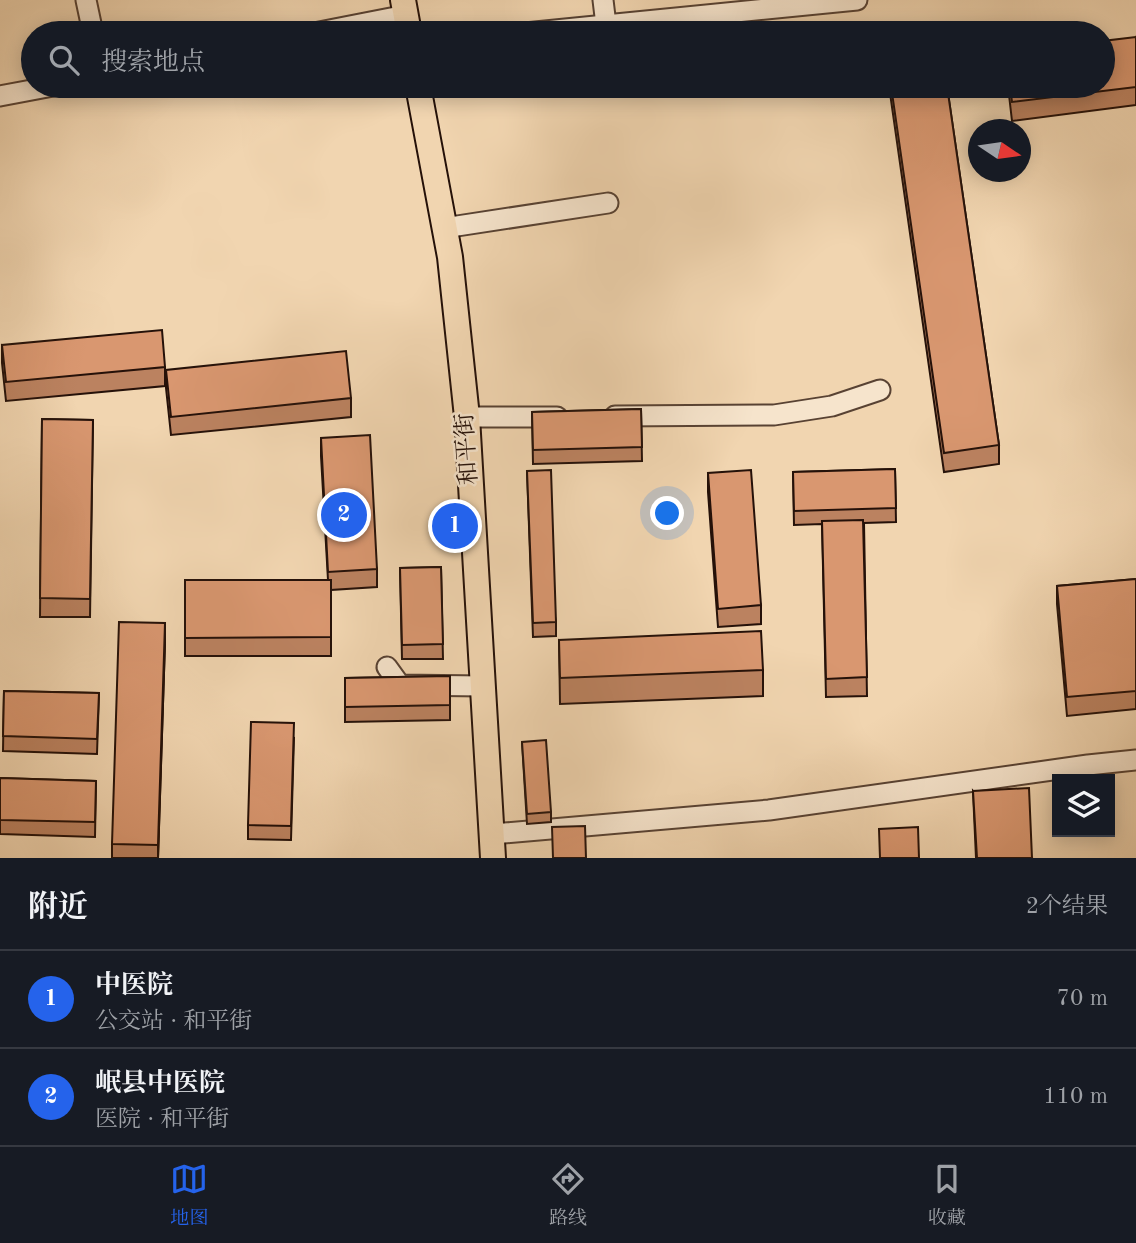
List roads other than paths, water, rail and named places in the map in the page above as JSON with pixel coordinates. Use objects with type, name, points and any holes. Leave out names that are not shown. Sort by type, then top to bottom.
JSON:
[{"type":"main road","name":"和平街","points":[[420,98],[450,257],[467,417],[493,846]]},
{"type":"street","points":[[86,0],[90,21]]},
{"type":"street","points":[[603,0],[606,21]]},
{"type":"street","points":[[646,21],[844,1]]},
{"type":"street","points":[[379,21],[406,16]]},
{"type":"street","points":[[0,96],[21,92]]},
{"type":"street","points":[[444,228],[608,203]]},
{"type":"street","points":[[467,417],[774,415],[832,406],[880,390]]},
{"type":"street","points":[[387,667],[400,685],[484,686]]},
{"type":"street","points":[[493,846],[1136,760]]},
{"type":"place","name":"岷县中医院","points":[[344,515]]},
{"type":"place","name":"中医院","points":[[455,526]]}]
